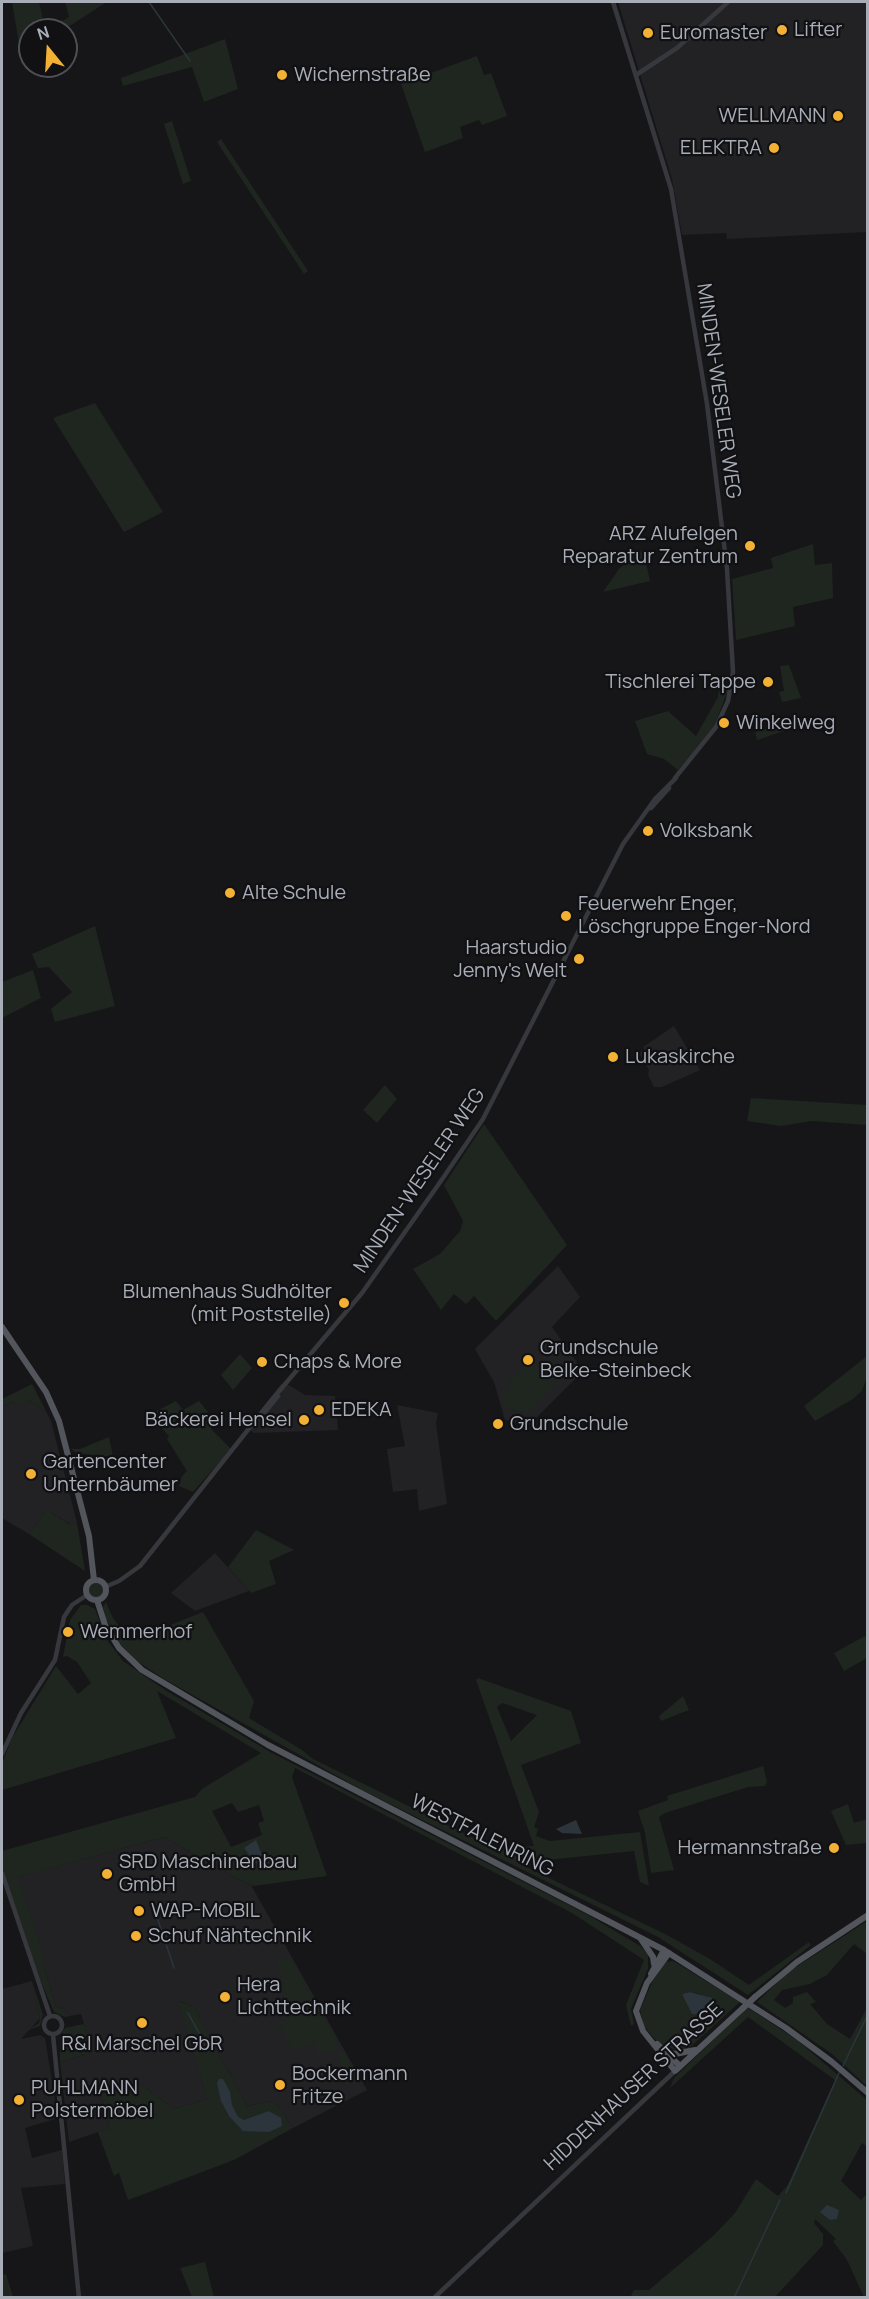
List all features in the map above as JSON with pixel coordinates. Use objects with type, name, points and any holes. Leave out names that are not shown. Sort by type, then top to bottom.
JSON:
[{"type":"main road","points":[[2,1327],[46,1392],[59,1421],[84,1515],[94,1580]]},
{"type":"main road","points":[[94,1580],[100,1581],[105,1587],[104,1596],[97,1600],[87,1595],[87,1586],[94,1580]]},
{"type":"main road","name":"WESTFALENRING","points":[[97,1600],[105,1625],[128,1658],[184,1696],[268,1745],[666,1951],[754,2005],[811,2046],[867,2093]]},
{"type":"main road","name":"HIDDENHAUSER STRASSE","points":[[677,2069],[743,2007],[797,1962],[867,1915]]},
{"type":"main road","points":[[639,1936],[654,1957],[654,1965]]},
{"type":"main road","points":[[666,1951],[654,1965],[636,2011],[638,2022],[649,2038],[677,2069]]},
{"type":"main road","points":[[647,1983],[666,1951]]},
{"type":"main road","points":[[649,2038],[666,2052],[677,2069]]},
{"type":"main road","points":[[666,2052],[675,2054],[698,2049]]},
{"type":"street","name":"MINDEN-WESELER WEG","points":[[105,1587],[119,1581],[140,1566],[264,1413],[276,1402],[279,1394],[362,1293],[483,1119],[623,844],[722,718],[731,686],[731,644],[723,525],[705,393],[671,189],[613,2]]},
{"type":"street","points":[[636,75],[677,48],[728,2]]},
{"type":"street","points":[[2,1754],[21,1713],[55,1660],[64,1617],[72,1605],[87,1595]]},
{"type":"street","points":[[2,1873],[50,2016]]},
{"type":"street","points":[[53,2035],[61,2031],[63,2023],[56,2016],[50,2016],[44,2023],[44,2028],[53,2035],[79,2298]]},
{"type":"street","name":"HIDDENHAUSER STRASSE","points":[[434,2298],[677,2069]]},
{"type":"shaded area","points":[[12,2],[39,2],[43,18],[18,18],[18,38]]},
{"type":"shaded area","points":[[65,2],[107,2],[78,20],[78,18],[67,18]]},
{"type":"shaded area","points":[[618,2],[867,2],[867,232],[727,239],[726,233],[682,235],[672,179]]},
{"type":"shaded area","points":[[225,39],[238,89],[204,102],[192,67],[123,86],[121,78]]},
{"type":"shaded area","points":[[477,56],[484,75],[491,73],[507,116],[482,125],[479,120],[460,127],[463,138],[425,152],[401,84]]},
{"type":"shaded area","points":[[172,121],[191,181],[183,184],[164,124]]},
{"type":"shaded area","points":[[221,139],[308,271],[304,274],[217,142]]},
{"type":"shaded area","points":[[95,403],[163,512],[124,532],[53,418]]},
{"type":"shaded area","points":[[813,544],[815,565],[832,563],[833,598],[793,607],[795,626],[736,640],[732,579],[773,568],[771,558]]},
{"type":"shaded area","points":[[643,550],[650,581],[603,592],[619,569]]},
{"type":"shaded area","points":[[789,665],[801,698],[782,702],[779,692],[784,691],[780,666]]},
{"type":"shaded area","points":[[729,688],[714,726],[678,770],[664,759],[647,754],[635,721],[668,711],[696,736],[718,697],[719,689]]},
{"type":"shaded area","points":[[782,725],[784,731],[757,740],[755,732]]},
{"type":"shaded area","points":[[95,926],[115,1006],[55,1022],[51,1009],[72,992],[49,967],[38,968],[32,954]]},
{"type":"shaded area","points":[[33,970],[41,998],[2,1018],[2,982]]},
{"type":"shaded area","points":[[674,1026],[700,1070],[662,1087],[654,1087],[648,1075],[649,1070],[639,1053],[644,1049],[643,1047]]},
{"type":"shaded area","points":[[385,1085],[397,1099],[377,1123],[363,1110]]},
{"type":"shaded area","points":[[751,1098],[867,1105],[867,1125],[812,1121],[781,1126],[747,1121]]},
{"type":"shaded area","points":[[484,1124],[567,1245],[496,1321],[474,1296],[466,1304],[454,1294],[441,1310],[413,1269],[440,1254],[460,1231],[463,1221],[444,1185]]},
{"type":"shaded area","name":"Grundschule Belke-Steinbeck","points":[[558,1266],[580,1297],[552,1327],[583,1371],[529,1425],[505,1420],[494,1382],[475,1349]]},
{"type":"shaded area","points":[[240,1354],[252,1368],[233,1390],[221,1375]]},
{"type":"shaded area","points":[[867,1356],[867,1377],[862,1391],[853,1399],[815,1421],[804,1406]]},
{"type":"shaded area","points":[[531,1359],[556,1383],[528,1414],[504,1407],[502,1400],[516,1373]]},
{"type":"shaded area","points":[[32,1384],[46,1411],[29,1400],[18,1405],[13,1401],[2,1407],[2,1399]]},
{"type":"shaded area","points":[[281,1384],[287,1384],[305,1395],[335,1396],[338,1430],[254,1433],[247,1428]]},
{"type":"shaded area","points":[[29,1400],[46,1411],[51,1421],[77,1523],[70,1524],[47,1510],[29,1534],[2,1518],[2,1407],[13,1401]]},
{"type":"shaded area","points":[[176,1401],[183,1410],[199,1401],[216,1422],[211,1429],[231,1449],[193,1492],[179,1486],[182,1476],[187,1471],[167,1439],[169,1436],[149,1415]]},
{"type":"shaded area","points":[[397,1405],[438,1413],[436,1423],[447,1504],[419,1511],[417,1489],[393,1492],[387,1449],[405,1446]]},
{"type":"shaded area","points":[[109,1437],[113,1457],[76,1453],[71,1449],[80,1449]]},
{"type":"shaded area","points":[[47,1510],[69,1524],[77,1523],[85,1571],[29,1534]]},
{"type":"shaded area","points":[[256,1530],[294,1550],[269,1561],[276,1584],[251,1593],[228,1567]]},
{"type":"shaded area","points":[[215,1553],[249,1591],[195,1611],[171,1593]]},
{"type":"shaded area","points":[[96,1583],[101,1585],[103,1590],[101,1595],[96,1597],[91,1595],[89,1590],[91,1585]]},
{"type":"shaded area","points":[[106,1602],[113,1618],[130,1641],[203,1612],[254,1701],[249,1718],[313,1759],[494,1848],[534,1846],[476,1680],[478,1678],[571,1711],[581,1743],[521,1765],[539,1812],[534,1827],[538,1829],[536,1836],[550,1841],[640,1832],[649,1886],[640,1882],[634,1851],[518,1863],[665,1934],[710,1959],[749,1985],[809,1942],[811,1945],[748,1995],[658,1937],[364,1791],[164,1679],[134,1659],[119,1643],[106,1619],[103,1607]],"holes":[[[502,1703],[537,1715],[511,1741],[497,1707]]]},
{"type":"shaded area","points":[[81,1605],[95,1609],[107,1640],[123,1661],[165,1690],[272,1753],[588,1915],[640,1946],[648,1954],[648,1969],[631,2009],[634,2024],[631,2026],[626,2005],[644,1960],[572,1913],[295,1768],[292,1777],[327,1876],[253,1886],[230,1875],[207,1856],[199,1857],[164,1837],[18,1877],[46,1963],[43,1964],[56,2007],[64,2009],[70,2016],[65,2017],[54,2012],[39,1977],[2,1867],[2,1851],[195,1797],[202,1789],[261,1753],[157,1691],[176,1738],[2,1790],[3,1761],[12,1738],[56,1666],[78,1694],[91,1683],[77,1662],[67,1656],[63,1657],[70,1620]],"holes":[[[232,1803],[238,1812],[259,1805],[264,1821],[258,1823],[262,1835],[231,1847],[212,1811]]]},
{"type":"shaded area","points":[[865,1636],[867,1658],[844,1671],[834,1653]]},
{"type":"shaded area","points":[[683,1696],[689,1710],[661,1721],[659,1716]]},
{"type":"shaded area","points":[[763,1766],[767,1781],[765,1786],[748,1787],[665,1813],[659,1817],[674,1870],[651,1873],[645,1833],[638,1811],[668,1800],[667,1796]]},
{"type":"shaded area","points":[[848,1804],[854,1823],[867,1819],[867,1843],[846,1845],[831,1811]]},
{"type":"shaded area","points":[[576,1820],[582,1834],[562,1833],[556,1829]]},
{"type":"shaded area","points":[[164,1837],[199,1857],[207,1856],[230,1875],[251,1885],[367,2090],[293,2128],[274,2101],[247,2106],[194,2007],[179,2001],[207,2099],[174,2109],[135,2080],[99,2089],[109,2127],[107,2132],[98,2132],[69,2142],[60,2062],[90,2053],[81,2014],[70,2016],[64,2009],[56,2007],[43,1964],[46,1963],[17,1877]]},
{"type":"shaded area","points":[[256,1840],[262,1855],[256,1864],[244,1848]]},
{"type":"shaded area","points":[[867,1921],[867,1954],[854,1944],[827,1975],[810,1984],[782,1990],[774,2000],[785,2008],[793,2003],[793,1997],[807,1992],[816,2002],[810,2004],[827,2024],[850,2039],[867,2008],[867,2086],[832,2054],[757,2002],[787,1973]]},
{"type":"shaded area","points":[[289,1957],[341,2048],[318,2055],[314,2043],[293,2050],[278,2023],[293,2015],[276,1985],[283,1982],[276,1962]]},
{"type":"shaded area","points":[[673,1961],[740,2002],[688,2049],[676,2050],[660,2044],[644,2026],[640,2010],[653,1980],[666,1962]],"holes":[[[690,1992],[700,1994],[709,2005],[707,2007],[682,1994]]]},
{"type":"shaded area","points":[[32,1981],[40,2018],[21,2039],[40,2035],[45,2038],[58,2118],[25,2128],[32,2158],[62,2150],[65,2184],[21,2188],[33,2246],[2,2253],[2,1989]]},
{"type":"shaded area","points":[[32,1981],[43,2015],[40,2026],[26,2031],[39,2023],[40,2018]]},
{"type":"shaded area","points":[[690,1992],[712,1998],[713,2003],[696,2014],[692,2014],[682,1994]]},
{"type":"shaded area","points":[[178,2001],[194,2007],[247,2106],[274,2101],[293,2128],[234,2160],[128,2200],[119,2173],[114,2176],[98,2132],[107,2131],[109,2127],[99,2089],[135,2080],[174,2109],[207,2099]]},
{"type":"shaded area","points":[[747,2007],[797,2040],[867,2100],[867,2147],[862,2143],[841,2181],[861,2200],[867,2194],[867,2297],[864,2297],[847,2260],[833,2241],[836,2239],[815,2219],[814,2223],[823,2234],[823,2245],[775,2297],[630,2298],[634,2290],[649,2290],[713,2236],[735,2213],[756,2179],[778,2196],[787,2186],[835,2080],[748,2017],[670,2088],[674,2078]]},
{"type":"shaded area","points":[[84,2024],[90,2053],[60,2062],[60,2037],[65,2028]]},
{"type":"shaded area","points":[[344,2052],[360,2081],[352,2085],[351,2082],[346,2084],[337,2054]]},
{"type":"shaded area","points":[[219,2079],[223,2079],[230,2092],[232,2105],[238,2117],[244,2120],[269,2111],[281,2118],[282,2126],[269,2132],[243,2131],[229,2116],[221,2101],[217,2083]]},
{"type":"shaded area","points":[[827,2205],[839,2210],[837,2219],[830,2220],[820,2212]]},
{"type":"shaded area","points":[[205,2262],[214,2297],[192,2297],[180,2268]]},
{"type":"shaded area","points":[[6,2274],[13,2297],[2,2297],[2,2275]]},
{"type":"waterway","points":[[149,2],[190,61]]},
{"type":"waterway","points":[[153,1905],[174,1968]]},
{"type":"waterway","points":[[188,2013],[209,2051]]},
{"type":"waterway","points":[[843,2066],[868,2014]]},
{"type":"waterway","points":[[786,2193],[839,2073]]},
{"type":"waterway","points":[[734,2298],[780,2200]]},
{"type":"place","name":"Lifter","points":[[782,30]]},
{"type":"place","name":"Euromaster","points":[[648,33]]},
{"type":"place","name":"Wichernstraße","points":[[282,75]]},
{"type":"place","name":"WELLMANN","points":[[838,116]]},
{"type":"place","name":"ELEKTRA","points":[[774,148]]},
{"type":"place","name":"ARZ Alufelgen Reparatur Zentrum","points":[[750,546]]},
{"type":"place","name":"Tischlerei Tappe","points":[[768,682]]},
{"type":"place","name":"Winkelweg","points":[[724,723]]},
{"type":"place","name":"Volksbank","points":[[648,831]]},
{"type":"place","name":"Alte Schule","points":[[230,893]]},
{"type":"place","name":"Feuerwehr Enger, Löschgruppe Enger-Nord","points":[[566,916]]},
{"type":"place","name":"Haarstudio Jenny's Welt","points":[[579,959]]},
{"type":"place","name":"Lukaskirche","points":[[613,1057]]},
{"type":"place","name":"Blumenhaus Sudhölter (mit Poststelle)","points":[[344,1303]]},
{"type":"place","name":"Grundschule Belke-Steinbeck","points":[[528,1360]]},
{"type":"place","name":"Chaps & More","points":[[262,1362]]},
{"type":"place","name":"EDEKA","points":[[319,1410]]},
{"type":"place","name":"Bäckerei Hensel","points":[[304,1420]]},
{"type":"place","name":"Grundschule","points":[[498,1424]]},
{"type":"place","name":"Gartencenter Unternbäumer","points":[[31,1474]]},
{"type":"place","name":"Wemmerhof","points":[[68,1632]]},
{"type":"place","name":"Hermannstraße","points":[[834,1848]]},
{"type":"place","name":"SRD Maschinenbau GmbH","points":[[107,1874]]},
{"type":"place","name":"WAP-MOBIL","points":[[139,1911]]},
{"type":"place","name":"Schuf Nähtechnik","points":[[136,1936]]},
{"type":"place","name":"Hera Lichttechnik","points":[[225,1997]]},
{"type":"place","name":"R&I Marschel GbR","points":[[142,2023]]},
{"type":"place","name":"Bockermann Fritze","points":[[280,2085]]},
{"type":"place","name":"PUHLMANN Polstermöbel","points":[[19,2100]]}]
